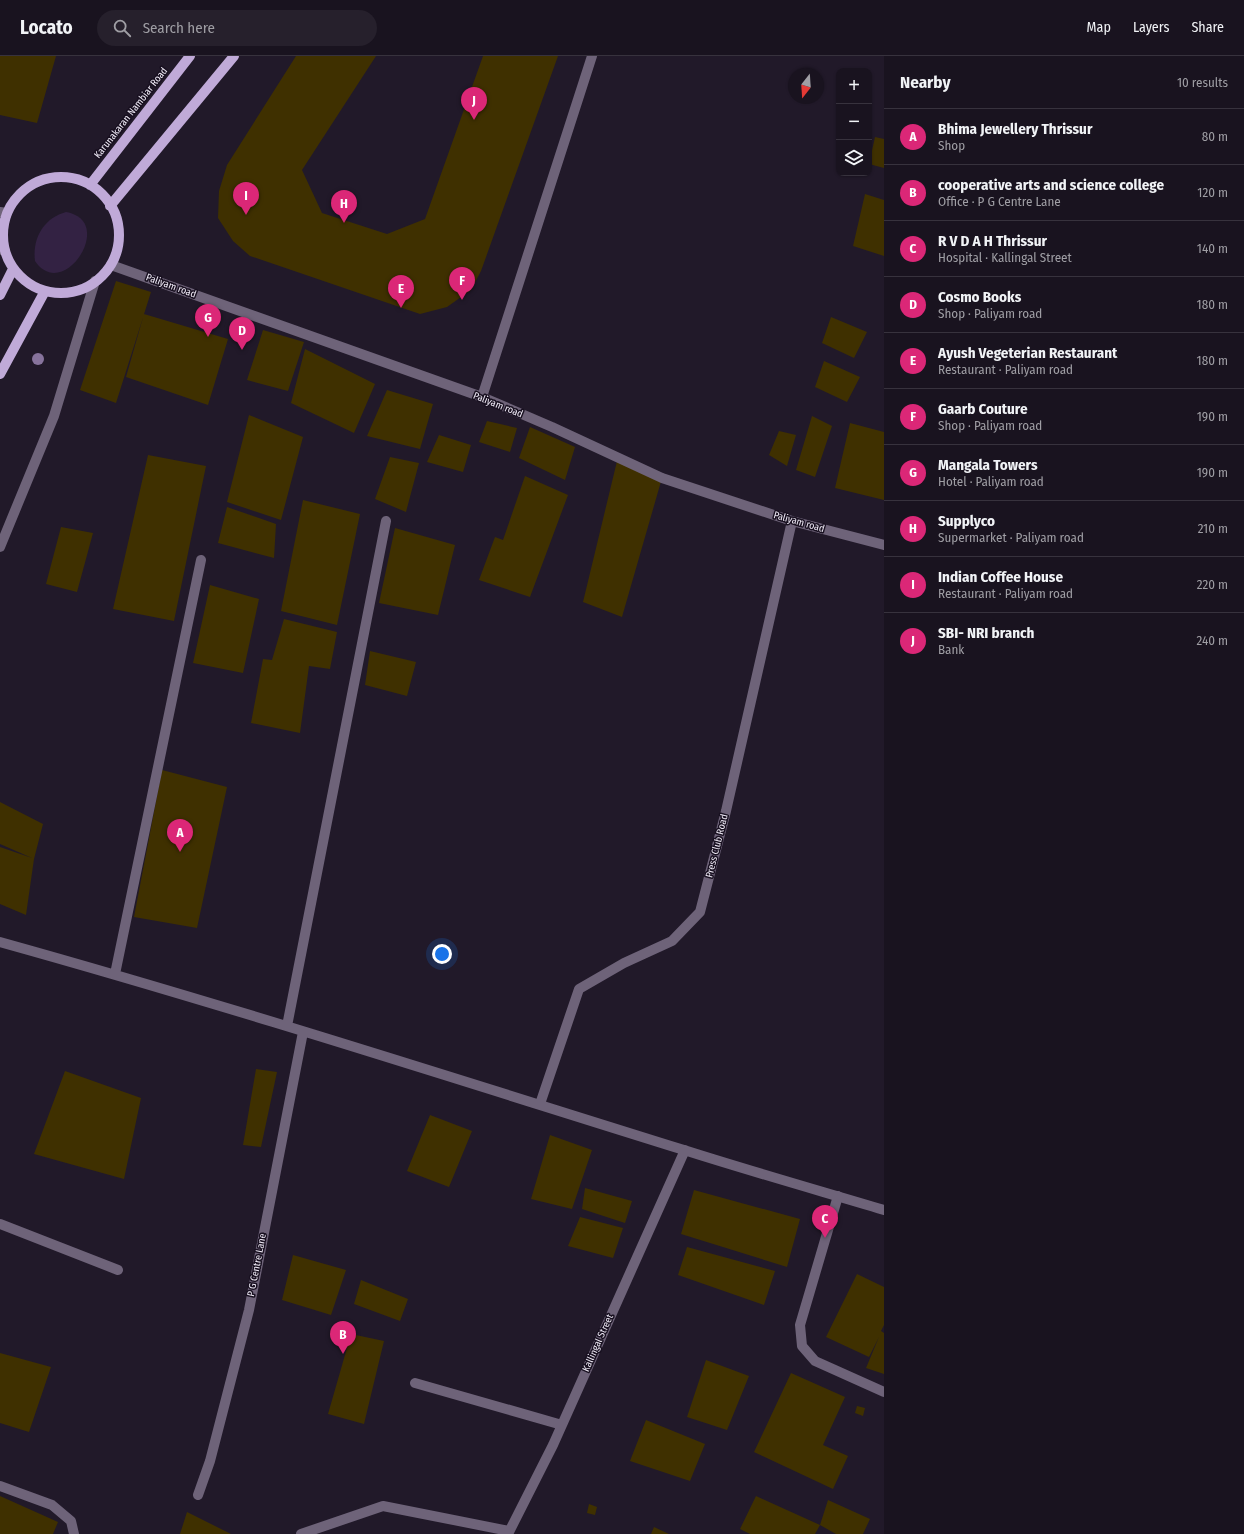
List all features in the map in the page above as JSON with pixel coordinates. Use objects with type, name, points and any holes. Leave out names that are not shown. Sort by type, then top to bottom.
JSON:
[{"type":"main road","name":"Karunakaran Nambiar Road","points":[[90,185],[190,56]]},
{"type":"main road","points":[[110,206],[234,56]]},
{"type":"main road","points":[[51,178],[70,178],[90,185],[103,195],[110,206],[118,229],[118,248],[111,265],[95,281],[82,289],[64,293],[45,291],[27,282],[13,268],[2,250],[4,213],[17,196],[32,184],[51,178]]},
{"type":"main road","points":[[0,295],[13,268]]},
{"type":"main road","points":[[0,374],[45,291]]},
{"type":"street","points":[[482,397],[592,56]]},
{"type":"street","name":"Paliyam road","points":[[111,265],[482,397],[552,427],[662,478],[792,521],[884,545]]},
{"type":"street","points":[[0,547],[54,416],[95,281]]},
{"type":"street","points":[[286,1026],[386,521]]},
{"type":"street","name":"Press Club Road","points":[[540,1104],[579,989],[624,963],[672,941],[700,912],[726,811],[792,521]]},
{"type":"street","points":[[115,974],[201,560]]},
{"type":"street","points":[[0,942],[115,974],[884,1210]]},
{"type":"street","name":"P G Centre Lane","points":[[198,1495],[210,1461],[248,1310],[303,1032]]},
{"type":"street","name":"Kallingal Street","points":[[508,1532],[562,1425],[685,1150]]},
{"type":"street","points":[[838,1196],[800,1325],[802,1346],[815,1361],[884,1392]]},
{"type":"street","points":[[0,1224],[118,1270]]},
{"type":"street","points":[[414,1383],[562,1425]]},
{"type":"street","points":[[0,1486],[52,1505],[70,1521],[74,1534]]},
{"type":"street","points":[[301,1534],[383,1506],[508,1532]]},
{"type":"shaded area","points":[[66,212],[80,218],[87,229],[86,243],[80,256],[71,266],[59,272],[46,271],[35,261],[35,244],[41,230],[46,224],[51,219]]},
{"type":"building","points":[[0,56],[56,56],[37,123],[0,115]]},
{"type":"building","points":[[296,56],[376,56],[302,170],[322,213],[387,234],[425,219],[483,56],[558,56],[481,271],[471,290],[447,307],[420,314],[250,256],[233,241],[218,218],[219,191],[227,165]]},
{"type":"building","points":[[875,137],[884,139],[884,168],[872,165],[872,150]]},
{"type":"building","points":[[865,194],[884,200],[884,256],[853,246]]},
{"type":"building","points":[[116,281],[151,292],[116,403],[80,390]]},
{"type":"building","points":[[144,314],[228,339],[208,405],[126,377]]},
{"type":"building","points":[[831,317],[867,332],[854,358],[822,343]]},
{"type":"building","points":[[263,330],[304,342],[288,391],[247,380]]},
{"type":"building","points":[[305,349],[375,384],[354,433],[291,403]]},
{"type":"building","points":[[824,361],[860,377],[847,402],[815,387]]},
{"type":"building","points":[[387,390],[433,404],[420,449],[367,436]]},
{"type":"building","points":[[249,415],[303,437],[281,520],[227,502]]},
{"type":"building","points":[[812,416],[832,426],[815,477],[796,470]]},
{"type":"building","points":[[487,421],[517,428],[510,452],[479,442]]},
{"type":"building","points":[[850,423],[884,432],[884,500],[835,488]]},
{"type":"building","points":[[530,427],[575,447],[565,480],[519,458]]},
{"type":"building","points":[[779,431],[796,435],[787,466],[769,455]]},
{"type":"building","points":[[439,435],[471,445],[463,472],[427,462]]},
{"type":"building","points":[[148,455],[206,466],[174,621],[113,609]]},
{"type":"building","points":[[390,457],[419,463],[406,512],[375,499]]},
{"type":"building","points":[[618,457],[662,478],[622,617],[583,602]]},
{"type":"building","points":[[525,476],[568,495],[530,597],[479,580],[495,537],[503,540]]},
{"type":"building","points":[[303,500],[360,514],[337,625],[281,611]]},
{"type":"building","points":[[227,507],[276,524],[274,558],[218,543]]},
{"type":"building","points":[[61,527],[93,533],[77,592],[46,584]]},
{"type":"building","points":[[395,528],[455,545],[438,615],[379,603]]},
{"type":"building","points":[[210,585],[259,599],[243,673],[193,663]]},
{"type":"building","points":[[284,619],[337,632],[330,669],[309,666],[300,733],[251,723],[263,659],[272,660]]},
{"type":"building","points":[[370,651],[416,662],[407,696],[365,685]]},
{"type":"building","points":[[162,770],[227,787],[197,928],[134,917]]},
{"type":"building","points":[[0,802],[43,824],[34,859],[26,915],[0,904],[0,847],[32,858],[0,844]]},
{"type":"building","points":[[256,1069],[277,1072],[261,1147],[243,1145]]},
{"type":"building","points":[[65,1071],[141,1098],[124,1179],[34,1154]]},
{"type":"building","points":[[430,1115],[472,1131],[449,1187],[407,1171]]},
{"type":"building","points":[[550,1135],[592,1150],[572,1209],[531,1199]]},
{"type":"building","points":[[585,1188],[632,1201],[625,1223],[582,1209]]},
{"type":"building","points":[[694,1190],[800,1219],[787,1267],[681,1234]]},
{"type":"building","points":[[580,1217],[623,1228],[613,1258],[568,1246]]},
{"type":"building","points":[[687,1247],[775,1271],[764,1305],[678,1275]]},
{"type":"building","points":[[293,1255],[346,1270],[331,1315],[282,1300]]},
{"type":"building","points":[[857,1274],[884,1287],[884,1325],[881,1331],[884,1333],[884,1374],[866,1368],[879,1337],[869,1357],[826,1337]]},
{"type":"building","points":[[361,1280],[408,1299],[400,1321],[354,1304]]},
{"type":"building","points":[[351,1334],[384,1341],[364,1424],[328,1414]]},
{"type":"building","points":[[0,1353],[51,1367],[29,1432],[0,1423]]},
{"type":"building","points":[[706,1360],[749,1376],[727,1430],[687,1417]]},
{"type":"building","points":[[791,1373],[845,1397],[823,1445],[848,1456],[833,1489],[754,1452]]},
{"type":"building","points":[[857,1406],[865,1408],[863,1416],[855,1413]]},
{"type":"building","points":[[646,1420],[705,1444],[690,1481],[630,1461]]},
{"type":"building","points":[[0,1496],[58,1522],[53,1534],[0,1534]]},
{"type":"building","points":[[756,1496],[820,1525],[815,1534],[750,1534],[740,1529]]},
{"type":"building","points":[[828,1500],[870,1519],[863,1534],[836,1534],[820,1525]]},
{"type":"building","points":[[589,1504],[597,1507],[595,1515],[587,1513]]},
{"type":"building","points":[[187,1512],[231,1534],[180,1534]]},
{"type":"building","points":[[654,1527],[669,1534],[651,1534]]},
{"type":"place","name":"SBI- NRI branch","points":[[474,120]]},
{"type":"place","name":"Indian Coffee House","points":[[246,215]]},
{"type":"place","name":"Supplyco","points":[[344,223]]},
{"type":"place","name":"Gaarb Couture","points":[[462,300]]},
{"type":"place","name":"Ayush Vegeterian Restaurant","points":[[401,308]]},
{"type":"place","name":"Mangala Towers","points":[[208,337]]},
{"type":"place","name":"Cosmo Books","points":[[242,350]]},
{"type":"place","name":"Bhima Jewellery Thrissur","points":[[180,852]]},
{"type":"place","name":"R V D A H Thrissur","points":[[825,1238]]},
{"type":"place","name":"cooperative arts and science college","points":[[343,1354]]}]
